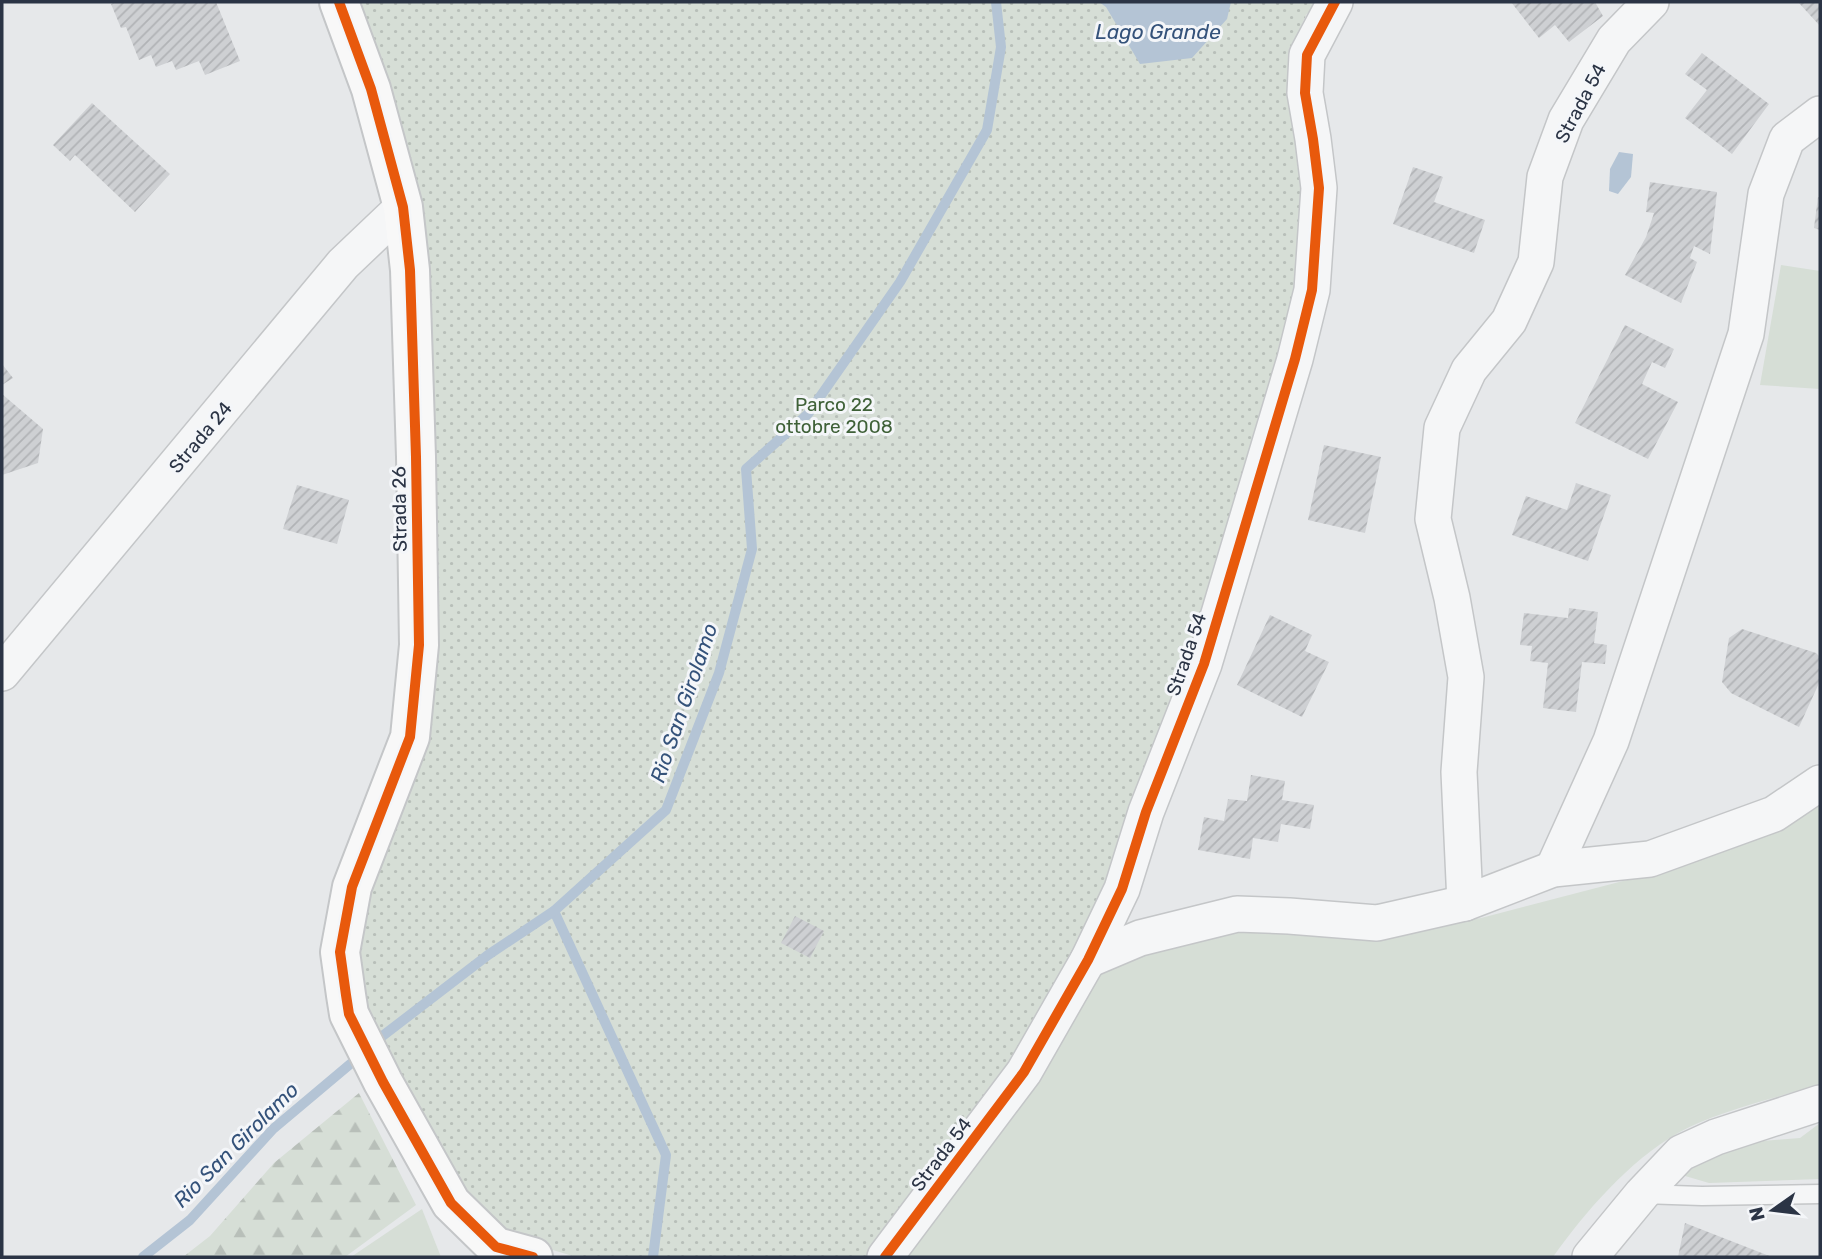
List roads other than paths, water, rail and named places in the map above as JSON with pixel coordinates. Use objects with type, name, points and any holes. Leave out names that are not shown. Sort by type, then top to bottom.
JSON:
[{"type":"street","name":"Strada 26","points":[[339,2],[371,89],[404,207],[410,271],[419,645],[410,737],[352,887],[340,952],[349,1014],[383,1082],[451,1203],[495,1252]]},
{"type":"street","name":"Strada 54","points":[[886,1257],[1024,1072],[1088,960],[1122,889],[1146,812],[1204,664],[1295,359],[1312,290],[1319,188],[1304,93],[1307,55],[1335,2]]},
{"type":"street","name":"Strada 54","points":[[1465,903],[1459,772],[1466,677],[1452,598],[1433,519],[1442,428],[1469,370],[1510,321],[1536,262],[1545,177],[1566,120],[1614,40],[1651,2]]},
{"type":"street","points":[[1553,870],[1611,741],[1746,334],[1766,194],[1787,139],[1820,114]]},
{"type":"street","name":"Strada 24","points":[[2,673],[343,264],[404,207]]},
{"type":"street","points":[[1088,960],[1140,938],[1237,914],[1377,923],[1465,903],[1553,870],[1650,859],[1774,814],[1820,783]]},
{"type":"street","points":[[1590,1257],[1642,1194],[1681,1153],[1716,1137],[1820,1102]]},
{"type":"street","points":[[495,1252],[533,1257]]},
{"type":"lane","points":[[1642,1194],[1820,1194]]},
{"type":"water","name":"Lago Grande","points":[[1099,2],[1231,2],[1227,19],[1192,58],[1140,64],[1106,7]]},
{"type":"water","points":[[1619,152],[1633,154],[1631,177],[1618,194],[1609,191],[1610,169]]},
{"type":"waterway","name":"Rio San Girolamo","points":[[372,1044],[488,955],[554,911],[666,810],[719,673],[752,549],[746,469],[808,414],[900,282],[987,130],[1001,47],[996,2]]},
{"type":"waterway","points":[[554,911],[666,1155],[653,1257]]},
{"type":"waterway","name":"Rio San Girolamo","points":[[143,1257],[190,1220],[273,1129],[361,1055]]},
{"type":"park label","name":"Parco 22 ottobre 2008","points":[[834,415]]}]
